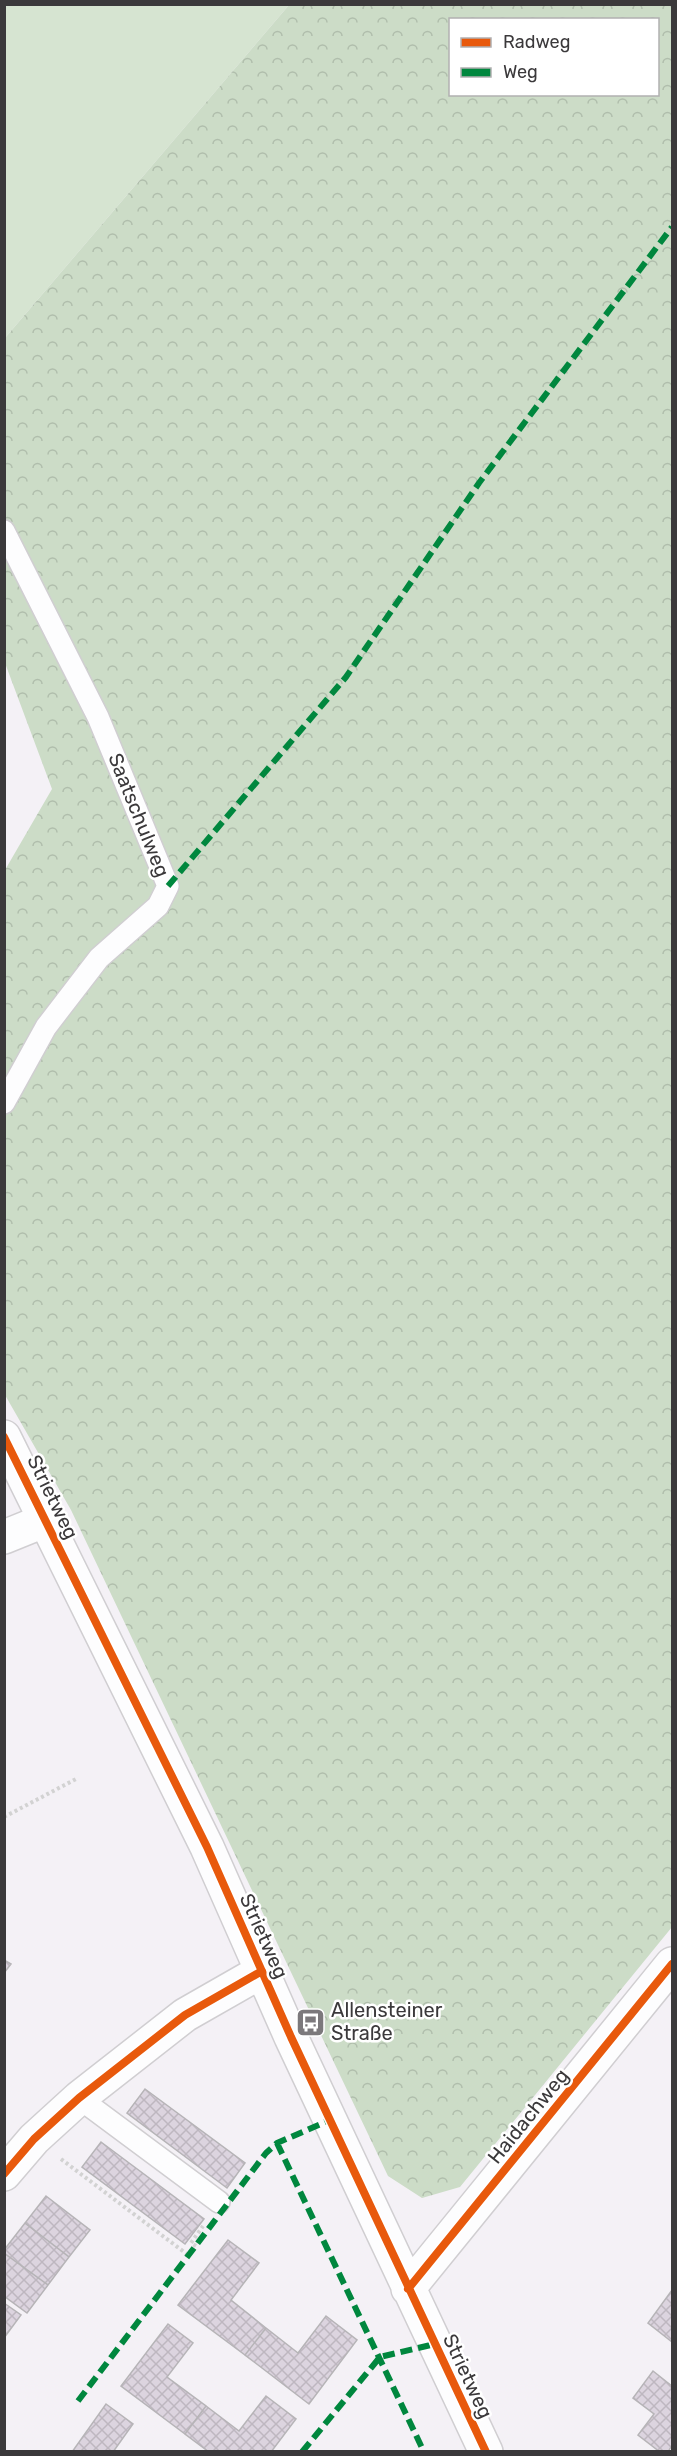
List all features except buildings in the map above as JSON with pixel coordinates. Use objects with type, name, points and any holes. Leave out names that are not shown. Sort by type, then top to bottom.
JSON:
[{"type":"street","name":"Strietweg","points":[[4,1437],[207,1847],[291,2037],[486,2451]]},
{"type":"street","points":[[4,1537],[46,1520]]},
{"type":"street","name":"Haidachweg","points":[[408,2289],[672,1964]]},
{"type":"street","points":[[4,2174],[34,2139],[79,2098],[185,2015],[262,1971]]},
{"type":"lane","name":"Saatschulweg","points":[[4,531],[98,717],[168,886],[158,906],[99,958],[46,1027],[4,1103]]},
{"type":"lane","points":[[79,2098],[219,2202]]},
{"type":"path","points":[[4,1817],[76,1779]]},
{"type":"path","points":[[34,2139],[188,2255]]},
{"type":"green space","points":[[5,5],[289,5],[5,338]]},
{"type":"green space","points":[[289,5],[672,5],[672,1927],[460,2187],[422,2198],[388,2176],[71,1510],[5,1395],[5,870],[52,789],[5,663],[5,338]]},
{"type":"marked path","points":[[168,886],[346,677],[479,483],[672,227]]},
{"type":"marked path","points":[[78,2401],[266,2153],[277,2143],[330,2120]]},
{"type":"marked path","points":[[277,2143],[424,2452]]},
{"type":"marked path","points":[[302,2452],[380,2357],[435,2344]]},
{"type":"cycle path","points":[[4,1437],[207,1847],[291,2037],[486,2452]]},
{"type":"cycle path","points":[[408,2289],[672,1964]]},
{"type":"cycle path","points":[[4,2174],[34,2139],[79,2098],[185,2015],[262,1971]]},
{"type":"place","name":"Allensteiner Straße","points":[[310,2022]]}]
